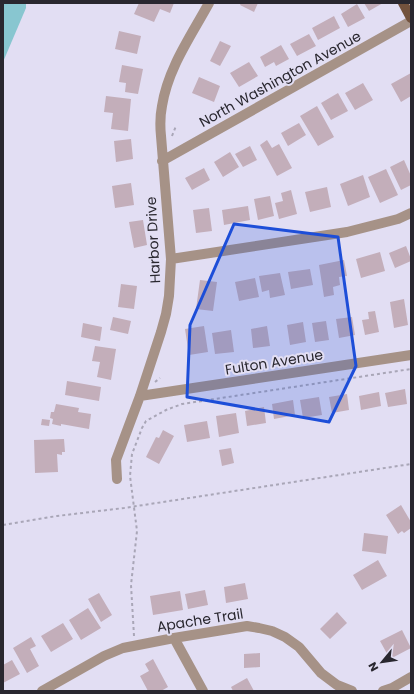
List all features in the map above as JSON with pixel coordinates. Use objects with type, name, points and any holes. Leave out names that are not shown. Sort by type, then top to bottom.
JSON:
[{"type":"main road","points":[[402,3],[411,20]]},
{"type":"street","name":"Harbor Drive","points":[[117,479],[116,460],[162,332],[169,296],[171,259],[162,161],[160,121],[162,106],[168,80],[174,66],[210,3]]},
{"type":"street","name":"North Washington Avenue","points":[[162,161],[411,20]]},
{"type":"street","points":[[171,259],[347,232],[398,219],[411,213]]},
{"type":"street","name":"Fulton Avenue","points":[[140,396],[411,355]]},
{"type":"street","name":"Apache Trail","points":[[42,691],[104,656],[123,648],[247,626],[272,631],[285,637],[299,647],[321,673],[337,685],[352,691]]},
{"type":"street","points":[[174,638],[203,691]]},
{"type":"street","points":[[383,691],[411,678]]},
{"type":"path","points":[[133,646],[134,634],[131,585],[137,531],[130,476],[132,454],[146,421],[166,410],[184,404],[411,369]]},
{"type":"path","points":[[3,525],[57,516],[134,507],[411,464]]},
{"type":"highlighted area","points":[[234,224],[338,237],[356,366],[329,422],[187,397],[190,325]]},
{"type":"shaded area","points":[[3,3],[26,3],[26,8],[3,62]]},
{"type":"building","points":[[139,3],[174,3],[170,13],[160,9],[154,22],[134,14]]},
{"type":"building","points":[[241,3],[258,3],[254,12],[240,5]]},
{"type":"building","points":[[364,3],[383,3],[369,11]]},
{"type":"building","points":[[357,4],[365,18],[348,27],[341,14]]},
{"type":"building","points":[[334,16],[340,28],[318,40],[312,28]]},
{"type":"building","points":[[119,31],[141,36],[137,54],[115,49]]},
{"type":"building","points":[[309,34],[316,46],[297,56],[290,44]]},
{"type":"building","points":[[220,41],[231,46],[220,66],[210,61]]},
{"type":"building","points":[[281,45],[289,59],[276,66],[274,62],[265,67],[260,57]]},
{"type":"building","points":[[249,62],[258,76],[239,87],[230,73]]},
{"type":"building","points":[[122,65],[143,69],[138,94],[125,92],[126,83],[119,82]]},
{"type":"building","points":[[411,73],[411,96],[401,102],[391,84]]},
{"type":"building","points":[[199,77],[220,86],[214,102],[192,93]]},
{"type":"building","points":[[363,83],[373,100],[355,110],[345,93]]},
{"type":"building","points":[[338,93],[348,111],[331,120],[321,103]]},
{"type":"building","points":[[106,96],[131,99],[128,131],[111,129],[113,113],[104,112]]},
{"type":"building","points":[[317,106],[334,137],[318,146],[300,116]]},
{"type":"building","points":[[299,123],[306,135],[288,146],[281,133]]},
{"type":"building","points":[[131,139],[133,159],[116,162],[114,141]]},
{"type":"building","points":[[267,140],[272,148],[279,144],[292,168],[277,176],[260,145]]},
{"type":"building","points":[[250,146],[257,160],[243,167],[235,154]]},
{"type":"building","points":[[230,152],[239,167],[223,177],[214,162]]},
{"type":"building","points":[[404,160],[411,176],[411,185],[401,190],[390,167]]},
{"type":"building","points":[[204,168],[210,180],[192,190],[185,178]]},
{"type":"building","points":[[386,169],[398,195],[380,203],[368,177]]},
{"type":"building","points":[[363,175],[370,197],[348,206],[340,184]]},
{"type":"building","points":[[131,183],[134,205],[115,208],[112,186]]},
{"type":"building","points":[[327,187],[331,207],[310,212],[305,192]]},
{"type":"building","points":[[291,190],[297,214],[279,219],[275,203],[283,201],[281,193]]},
{"type":"building","points":[[270,196],[274,216],[258,220],[254,199]]},
{"type":"building","points":[[248,206],[250,220],[224,225],[222,210]]},
{"type":"building","points":[[209,208],[212,231],[196,233],[193,210]]},
{"type":"building","points":[[143,220],[147,245],[134,248],[129,222]]},
{"type":"building","points":[[406,246],[411,261],[395,268],[389,253]]},
{"type":"building","points":[[380,252],[385,271],[361,278],[356,259]]},
{"type":"building","points":[[344,260],[347,276],[339,277],[340,285],[333,287],[334,295],[324,297],[319,265]]},
{"type":"building","points":[[310,269],[313,285],[291,289],[288,272]]},
{"type":"building","points":[[280,273],[285,295],[270,298],[269,290],[262,292],[259,276]]},
{"type":"building","points":[[255,278],[259,297],[239,301],[235,282]]},
{"type":"building","points":[[200,280],[217,282],[213,311],[196,309]]},
{"type":"building","points":[[121,284],[137,286],[134,309],[118,307]]},
{"type":"building","points":[[404,299],[408,325],[394,328],[390,302]]},
{"type":"building","points":[[375,311],[379,332],[365,335],[362,320],[369,319],[368,312]]},
{"type":"building","points":[[113,317],[131,321],[128,334],[110,330]]},
{"type":"building","points":[[352,317],[355,335],[339,338],[336,319]]},
{"type":"building","points":[[326,321],[329,340],[315,342],[312,323]]},
{"type":"building","points":[[303,322],[306,342],[290,345],[287,325]]},
{"type":"building","points":[[83,323],[102,327],[100,341],[81,337]]},
{"type":"building","points":[[204,326],[208,352],[189,355],[185,329]]},
{"type":"building","points":[[267,326],[270,346],[253,348],[251,329]]},
{"type":"building","points":[[231,330],[234,352],[215,354],[212,333]]},
{"type":"building","points":[[95,346],[116,349],[111,380],[97,377],[100,362],[92,361]]},
{"type":"building","points":[[67,381],[101,387],[99,401],[65,395]]},
{"type":"building","points":[[405,389],[407,404],[388,407],[385,393]]},
{"type":"building","points":[[379,392],[381,406],[361,410],[359,396]]},
{"type":"building","points":[[347,394],[349,410],[332,413],[329,397]]},
{"type":"building","points":[[319,397],[322,415],[303,418],[300,400]]},
{"type":"building","points":[[293,400],[295,415],[274,419],[272,404]]},
{"type":"building","points":[[56,404],[79,408],[78,412],[91,414],[89,429],[61,424],[61,426],[52,424],[53,419],[50,418],[51,412],[54,412]]},
{"type":"building","points":[[264,407],[266,423],[247,426],[245,411]]},
{"type":"building","points":[[236,413],[239,433],[219,437],[216,416]]},
{"type":"building","points":[[42,419],[50,420],[49,426],[41,425]]},
{"type":"building","points":[[207,421],[210,438],[187,442],[184,425]]},
{"type":"building","points":[[163,430],[174,436],[159,464],[146,457],[156,437],[159,438]]},
{"type":"building","points":[[64,439],[65,452],[62,452],[62,455],[57,454],[58,472],[35,473],[34,440]]},
{"type":"building","points":[[231,448],[234,463],[222,466],[219,450]]},
{"type":"building","points":[[401,505],[411,522],[411,528],[404,533],[402,531],[398,534],[386,515]]},
{"type":"building","points":[[364,533],[388,536],[386,554],[362,551]]},
{"type":"building","points":[[378,560],[387,576],[362,590],[353,575]]},
{"type":"building","points":[[245,583],[248,599],[226,603],[224,587]]},
{"type":"building","points":[[205,590],[208,605],[188,609],[185,594]]},
{"type":"building","points":[[180,591],[183,610],[153,615],[150,596]]},
{"type":"building","points":[[99,593],[112,615],[101,622],[88,599]]},
{"type":"building","points":[[88,608],[101,628],[81,640],[69,620]]},
{"type":"building","points":[[337,612],[347,623],[330,639],[320,629]]},
{"type":"building","points":[[63,623],[73,639],[51,652],[41,636]]},
{"type":"building","points":[[402,630],[411,648],[390,659],[380,641]]},
{"type":"building","points":[[31,637],[36,646],[30,649],[39,666],[27,673],[13,648]]},
{"type":"building","points":[[260,653],[260,667],[244,668],[244,654]]},
{"type":"building","points":[[153,659],[168,687],[161,691],[148,691],[140,676],[149,671],[145,664]]},
{"type":"building","points":[[12,660],[20,674],[3,683],[3,665]]},
{"type":"building","points":[[247,678],[254,691],[233,691],[231,687]]}]
